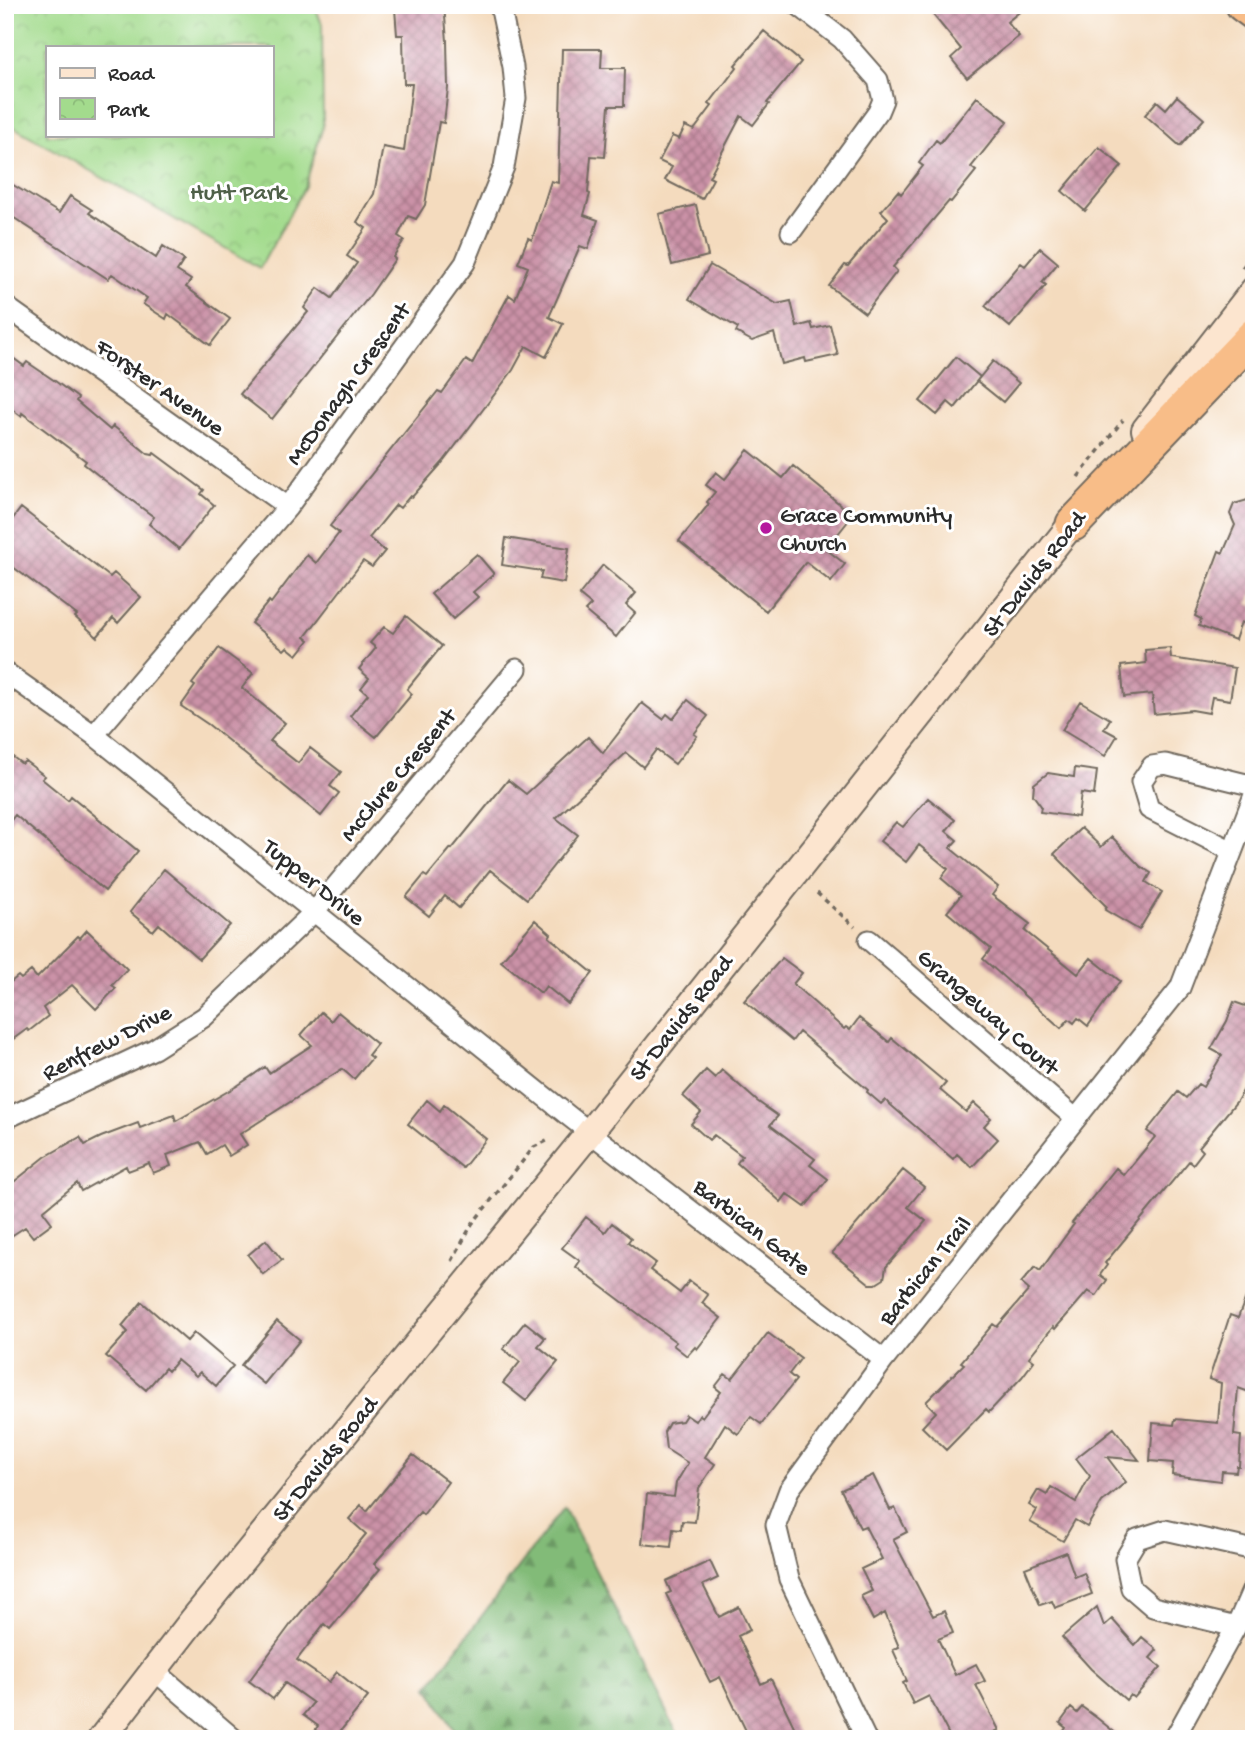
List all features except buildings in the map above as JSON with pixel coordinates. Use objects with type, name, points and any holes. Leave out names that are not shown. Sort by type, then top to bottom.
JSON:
[{"type":"highway","points":[[1243,5],[1254,13]]},
{"type":"highway","points":[[1073,524],[1254,335]]},
{"type":"main road","name":"St Davids Road","points":[[101,1739],[193,1619],[590,1132],[1073,524],[1254,290]]},
{"type":"street","name":"McDonagh Crescent","points":[[94,735],[288,507],[465,263],[504,167],[516,98],[513,67],[500,5]]},
{"type":"street","points":[[791,232],[878,112],[883,100],[878,80],[842,39],[798,5]]},
{"type":"street","name":"Forster Avenue","points":[[5,306],[288,507]]},
{"type":"street","name":"McClure Crescent","points":[[314,912],[517,668]]},
{"type":"street","name":"Tupper Drive","points":[[5,672],[94,735],[590,1132]]},
{"type":"street","points":[[1232,851],[1149,809],[1141,782],[1152,766],[1165,764],[1254,786]]},
{"type":"street","name":"Barbican Trail","points":[[866,1739],[789,1579],[776,1525],[789,1490],[884,1360],[1180,988],[1254,795]]},
{"type":"street","name":"Renfrew Drive","points":[[5,1119],[154,1049],[204,1017],[314,912]]},
{"type":"street","name":"Grangeway Court","points":[[869,940],[1076,1119]]},
{"type":"street","name":"Barbican Gate","points":[[590,1132],[884,1360]]},
{"type":"street","points":[[1236,1627],[1153,1607],[1130,1588],[1125,1559],[1138,1539],[1165,1530],[1254,1550]]},
{"type":"street","points":[[1174,1739],[1236,1627],[1254,1586]]},
{"type":"street","points":[[155,1671],[233,1739]]},
{"type":"path","points":[[817,893],[869,940]]},
{"type":"green space","name":"Hutt Park","points":[[5,5],[314,5],[322,24],[323,126],[305,186],[260,268],[5,122]]},
{"type":"green space","points":[[564,1507],[680,1739],[460,1739],[428,1687]]},
{"type":"place","name":"Grace Community Church","points":[[766,528]]}]
